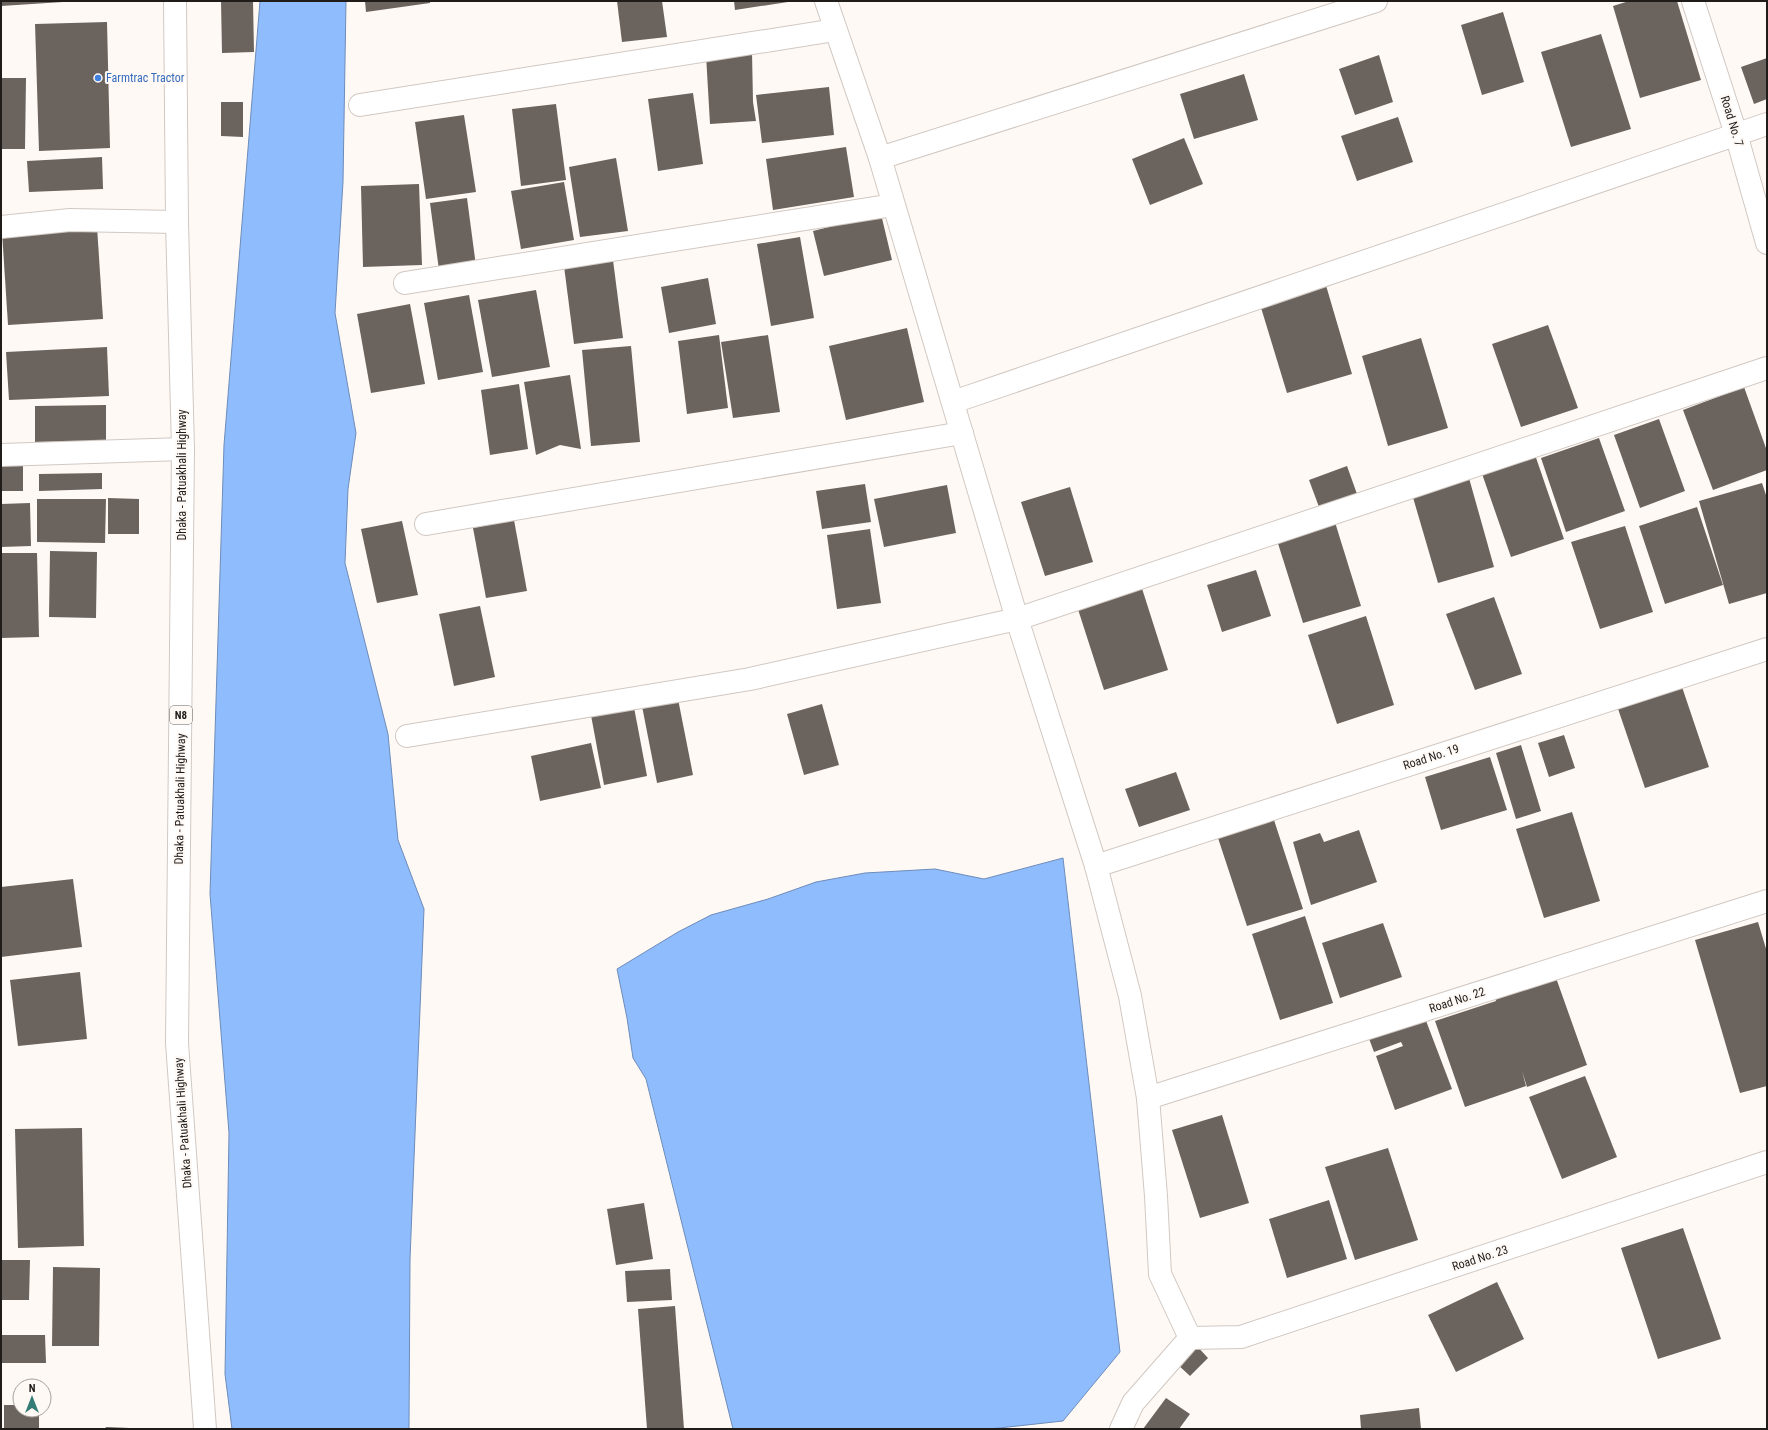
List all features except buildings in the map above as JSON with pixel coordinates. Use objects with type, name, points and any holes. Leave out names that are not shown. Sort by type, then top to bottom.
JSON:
[{"type":"main road","name":"Dhaka - Patuakhali Highway","points":[[175,1],[183,449],[178,1043],[205,1429]]},
{"type":"main road","points":[[826,1],[880,158],[1017,619],[1096,866],[1130,996],[1148,1098],[1156,1196],[1160,1274],[1190,1338],[1133,1403],[1121,1429]]},
{"type":"main road","points":[[880,158],[1376,1]]},
{"type":"main road","name":"Road No. 7","points":[[1693,1],[1736,134],[1767,242]]},
{"type":"main road","points":[[360,105],[835,30]]},
{"type":"main road","points":[[953,402],[1767,124]]},
{"type":"main road","points":[[405,283],[893,205]]},
{"type":"main road","points":[[1,228],[70,220],[178,222]]},
{"type":"main road","points":[[407,736],[750,679],[1017,619],[1767,368]]},
{"type":"main road","points":[[426,524],[962,433]]},
{"type":"main road","points":[[1,454],[183,449]]},
{"type":"main road","name":"Road No. 19","points":[[1096,866],[1767,649]]},
{"type":"main road","name":"Road No. 22","points":[[1148,1098],[1767,902]]},
{"type":"main road","name":"Road No. 23","points":[[1190,1338],[1241,1337],[1767,1162]]},
{"type":"water","points":[[260,1],[346,1],[343,182],[335,313],[356,433],[348,489],[345,563],[388,734],[398,840],[424,909],[410,1259],[409,1429],[232,1429],[225,1374],[229,1133],[210,894],[224,445]]},
{"type":"water","points":[[1063,858],[1120,1352],[1063,1421],[990,1429],[733,1429],[646,1079],[633,1058],[617,969],[678,932],[711,915],[768,899],[816,882],[865,873],[935,869],[984,879]]},
{"type":"place","name":"Farmtrac Tractor","points":[[98,78]]}]
